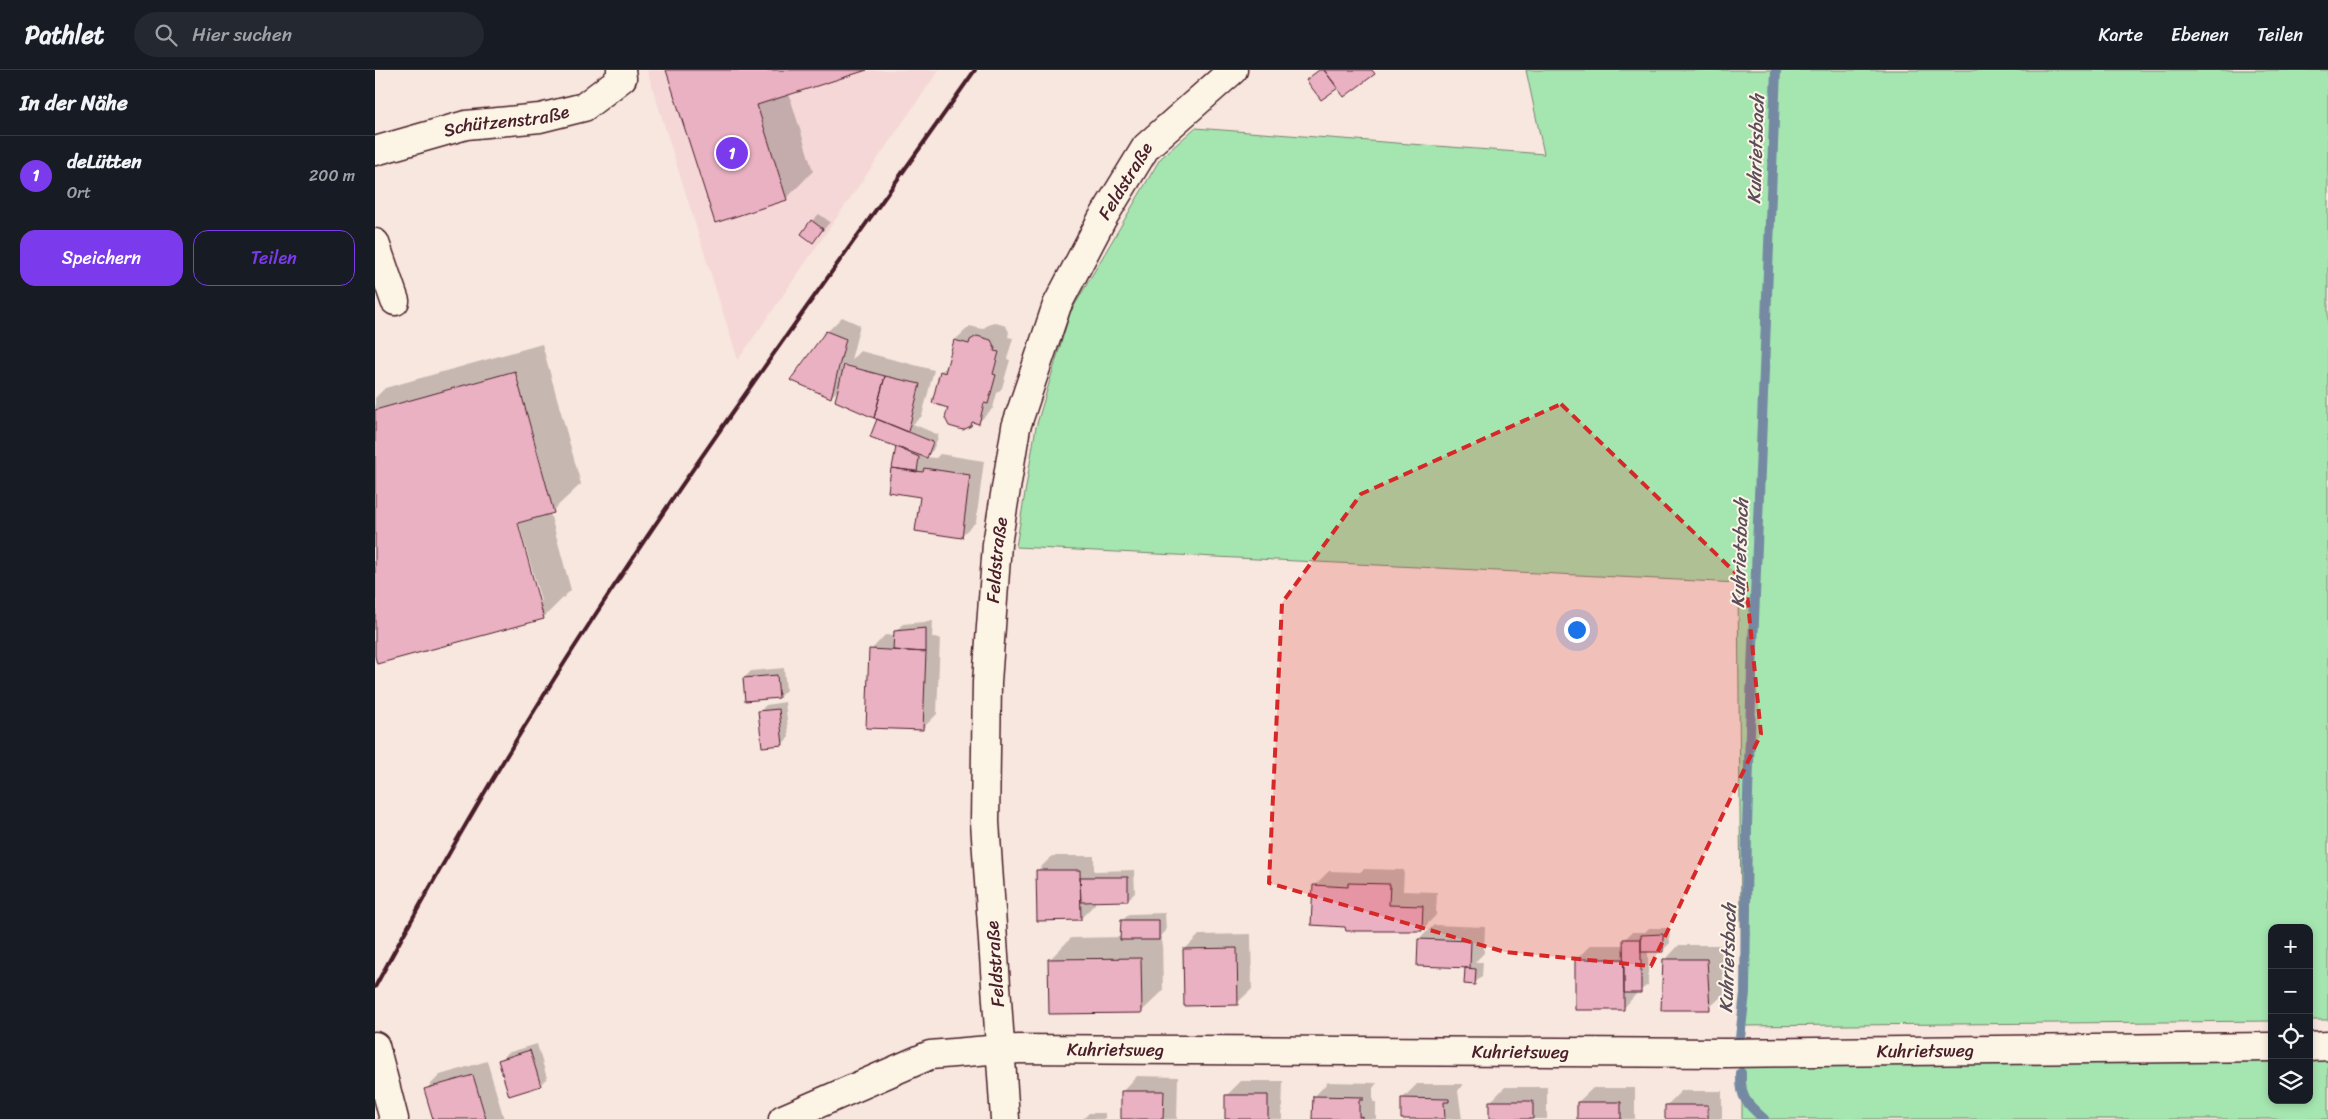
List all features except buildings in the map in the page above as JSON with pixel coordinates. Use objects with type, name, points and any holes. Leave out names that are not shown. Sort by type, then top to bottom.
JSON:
[{"type":"street","name":"Schützenstraße","points":[[375,151],[466,125],[540,118],[584,107],[622,78],[621,70]]},
{"type":"street","name":"Feldstraße","points":[[1005,1119],[985,822],[987,682],[997,544],[1016,427],[1057,305],[1102,219],[1146,147],[1233,70]]},
{"type":"street","points":[[375,244],[395,300]]},
{"type":"street","points":[[375,1046],[394,1119]]},
{"type":"street","points":[[2313,1046],[2328,1046]]},
{"type":"street","name":"Kuhrietsweg","points":[[783,1119],[930,1055],[1001,1048],[1726,1053],[2268,1047]]},
{"type":"highlighted area","points":[[1561,404],[1746,583],[1761,734],[1651,966],[1505,952],[1269,883],[1282,603],[1361,494]]},
{"type":"shaded area","points":[[647,70],[939,70],[738,360]]},
{"type":"green space","points":[[1526,70],[2328,70],[2328,1020],[2313,1020],[2313,924],[2268,924],[2268,1021],[1742,1026],[1738,583],[1016,547],[1036,427],[1070,313],[1160,159],[1195,128],[1544,154]]},
{"type":"green space","points":[[2268,1055],[2268,1104],[2313,1104],[2313,1055],[2328,1055],[2328,1119],[1742,1119],[1742,1062]]},
{"type":"waterway","name":"Kuhrietsbach","points":[[1740,1038],[1745,993],[1747,826],[1752,671],[1776,70]]},
{"type":"waterway","name":"Kuhrietsbach","points":[[1741,1073],[1745,1099],[1764,1119]]},
{"type":"railway","points":[[375,987],[485,793],[576,644],[687,478],[975,70]]},
{"type":"place","name":"deLütten","points":[[732,153]]}]
